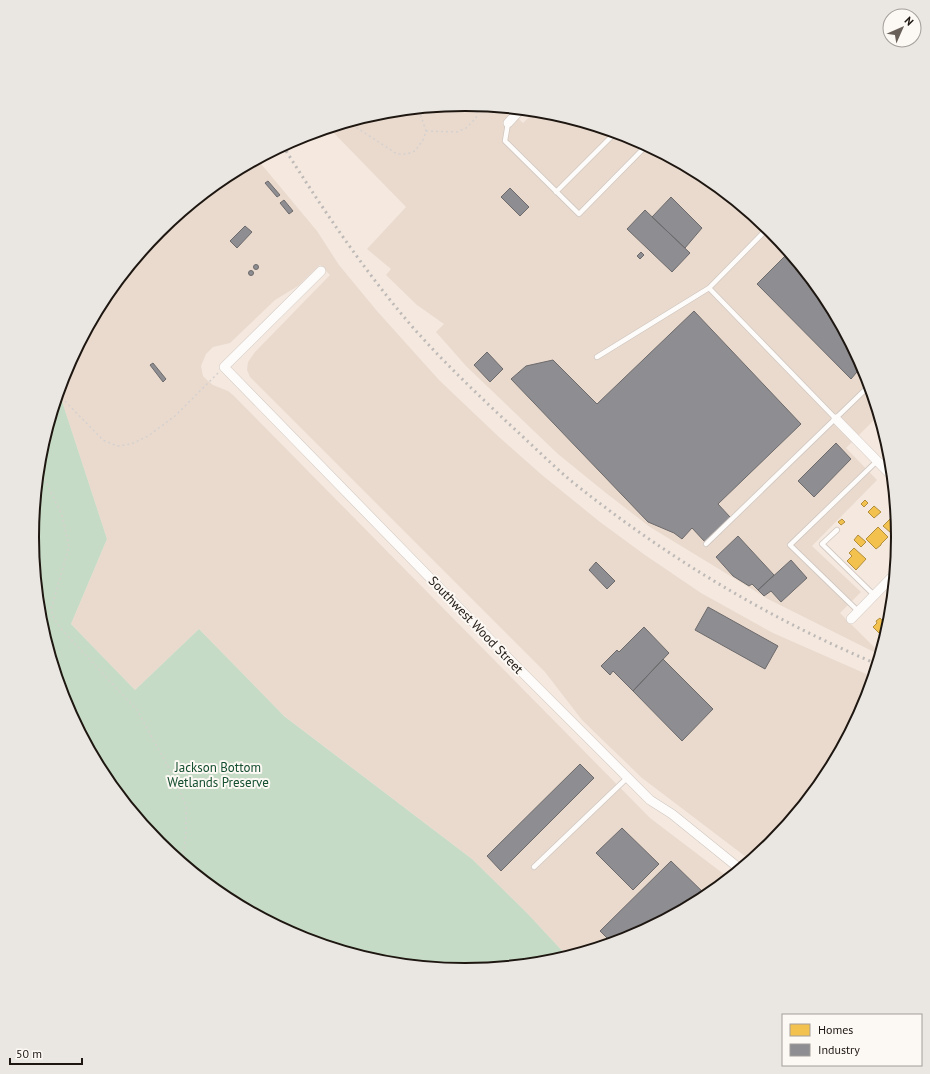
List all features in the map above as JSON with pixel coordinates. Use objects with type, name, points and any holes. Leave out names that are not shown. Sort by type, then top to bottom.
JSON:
[{"type":"street","points":[[508,123],[516,114]]},
{"type":"street","points":[[224,367],[321,271]]},
{"type":"street","name":"Southwest Wood Street","points":[[224,367],[627,778],[650,800],[672,814],[736,865]]},
{"type":"street","points":[[836,419],[885,469]]},
{"type":"street","points":[[851,619],[888,581]]},
{"type":"lane","points":[[508,123],[505,140],[579,214],[642,150]]},
{"type":"lane","points":[[556,192],[611,137]]},
{"type":"lane","points":[[597,357],[709,288],[763,233]]},
{"type":"lane","points":[[709,288],[836,419]]},
{"type":"lane","points":[[706,544],[865,391]]},
{"type":"lane","points":[[858,611],[790,545],[884,460]]},
{"type":"lane","points":[[837,530],[822,544],[874,595]]},
{"type":"lane","points":[[534,867],[627,778]]},
{"type":"path","points":[[426,131],[457,132],[466,128],[476,118],[477,111]]},
{"type":"path","points":[[354,126],[396,154],[407,154],[415,151],[423,140],[426,131],[420,114]]},
{"type":"path","points":[[62,399],[103,440],[117,446],[131,444],[148,436],[175,416],[224,367]]},
{"type":"path","points":[[44,477],[62,515],[69,547],[51,609],[54,619],[82,652],[137,710],[175,779],[186,806],[186,834],[183,856]]},
{"type":"shaded area","points":[[465,111],[514,114],[523,123],[530,116],[548,119],[628,143],[678,168],[724,199],[766,236],[803,278],[834,324],[859,374],[874,420],[846,448],[877,480],[812,546],[861,592],[840,613],[876,649],[874,652],[768,599],[650,527],[558,454],[467,367],[436,332],[444,324],[417,305],[386,275],[391,269],[367,249],[406,207],[333,132],[382,119],[437,112]]},
{"type":"shaded area","points":[[261,163],[317,231],[339,265],[377,311],[439,380],[499,437],[542,475],[600,522],[701,593],[773,633],[868,675],[859,700],[847,725],[819,774],[785,818],[746,857],[642,778],[582,720],[545,672],[250,377],[247,370],[248,362],[255,352],[330,275],[320,265],[298,286],[275,300],[230,343],[213,347],[206,354],[201,366],[203,376],[213,385],[228,391],[233,395],[650,818],[725,875],[678,906],[628,931],[563,951],[527,913],[472,859],[283,715],[199,629],[135,690],[71,624],[107,539],[62,401],[71,374],[96,324],[111,300],[145,256],[184,217],[206,199],[228,183]]},
{"type":"green space","name":"Jackson Bottom Wetlands Preserve","points":[[62,401],[107,539],[71,624],[135,690],[199,629],[284,716],[472,859],[527,913],[563,951],[521,959],[465,963],[437,962],[382,955],[302,931],[252,906],[228,891],[184,857],[145,818],[111,774],[83,725],[71,700],[62,674],[47,620],[40,565],[40,509],[47,454]]},
{"type":"building: Homes","points":[[865,500],[868,503],[864,507],[861,504]]},
{"type":"building: Homes","points":[[874,506],[881,512],[874,518],[868,512]]},
{"type":"building: Homes","points":[[842,519],[845,522],[841,525],[838,522]]},
{"type":"building: Homes","points":[[890,519],[891,533],[883,526]]},
{"type":"building: Homes","points":[[878,527],[888,537],[876,549],[866,539]]},
{"type":"building: Homes","points":[[858,535],[866,542],[861,547],[854,540]]},
{"type":"building: Homes","points":[[854,548],[866,559],[856,570],[847,561],[852,556],[849,553]]},
{"type":"building: Homes","points":[[880,618],[883,621],[880,634],[873,627],[877,623],[876,621]]},
{"type":"building: Industry","points":[[268,181],[280,195],[277,197],[265,183]]},
{"type":"building: Industry","points":[[510,188],[529,207],[520,216],[501,197]]},
{"type":"building: Industry","points":[[671,197],[702,228],[685,248],[652,217]]},
{"type":"building: Industry","points":[[284,200],[293,211],[289,214],[280,203]]},
{"type":"building: Industry","points":[[645,210],[690,253],[672,272],[627,229]]},
{"type":"building: Industry","points":[[245,226],[252,232],[237,248],[230,241]]},
{"type":"building: Industry","points":[[641,252],[644,255],[640,259],[637,256]]},
{"type":"building: Industry","points":[[785,256],[819,300],[834,324],[858,371],[851,379],[757,284]]},
{"type":"building: Industry","points":[[256,264],[259,267],[256,270],[253,267]]},
{"type":"building: Industry","points":[[251,270],[254,273],[251,276],[248,273]]},
{"type":"building: Industry","points":[[694,311],[801,424],[718,504],[730,517],[705,542],[692,528],[682,539],[674,533],[648,522],[511,379],[526,366],[553,360],[597,404]]},
{"type":"building: Industry","points":[[487,352],[503,369],[490,382],[474,365]]},
{"type":"building: Industry","points":[[153,363],[166,379],[163,382],[150,365]]},
{"type":"building: Industry","points":[[836,443],[851,459],[814,497],[798,481]]},
{"type":"building: Industry","points":[[738,536],[774,575],[758,590],[752,584],[749,586],[733,576],[716,557]]},
{"type":"building: Industry","points":[[791,560],[807,578],[781,602],[771,591],[764,596],[758,590]]},
{"type":"building: Industry","points":[[596,562],[615,581],[607,589],[589,570]]},
{"type":"building: Industry","points":[[708,607],[778,646],[765,669],[695,630]]},
{"type":"building: Industry","points":[[644,627],[669,653],[633,691],[613,671],[610,675],[601,666],[617,650],[619,652]]},
{"type":"building: Industry","points":[[663,659],[713,709],[682,741],[633,691]]},
{"type":"building: Industry","points":[[580,764],[594,778],[501,871],[487,856]]},
{"type":"building: Industry","points":[[622,828],[659,864],[633,890],[596,853]]},
{"type":"building: Industry","points":[[671,861],[702,891],[678,906],[628,931],[607,938],[600,931]]},
{"type":"railway","points":[[286,151],[340,233],[371,276],[404,317],[468,385],[570,480],[605,508],[642,534],[717,583],[796,626],[872,662]]}]
